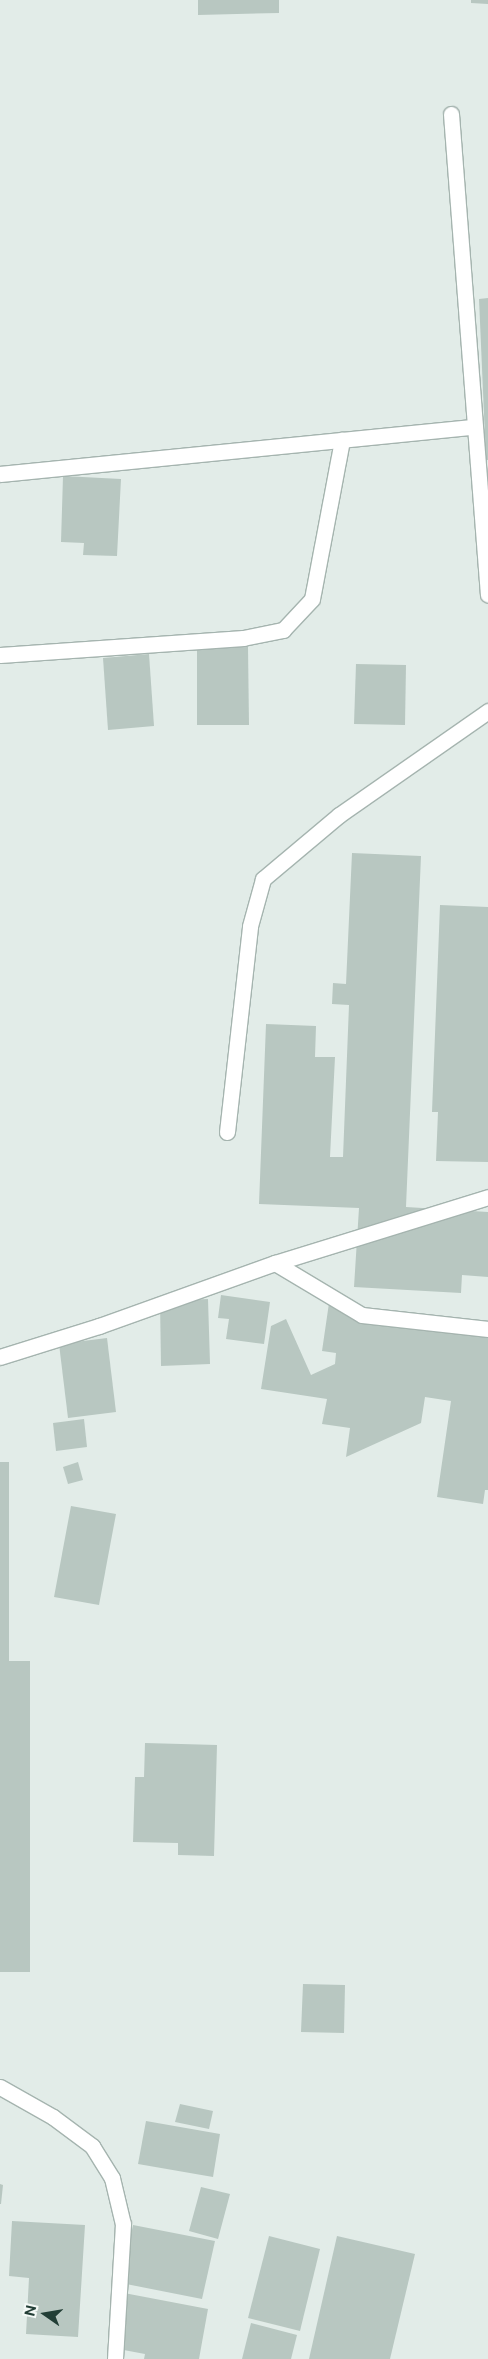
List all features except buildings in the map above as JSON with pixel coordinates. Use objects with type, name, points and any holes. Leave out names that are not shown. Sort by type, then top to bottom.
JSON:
[{"type":"street","points":[[451,114],[475,427],[486,540],[488,596]]},
{"type":"street","points":[[0,474],[475,427]]},
{"type":"street","points":[[0,656],[243,638],[284,630],[312,600],[342,440]]},
{"type":"street","points":[[226,1132],[250,926],[263,879],[339,815],[488,711]]},
{"type":"street","points":[[0,1357],[99,1326],[275,1263],[488,1197]]},
{"type":"street","points":[[275,1263],[362,1316],[488,1329]]},
{"type":"street","points":[[0,2087],[53,2117],[92,2146],[112,2178],[123,2224],[115,2359]]}]
